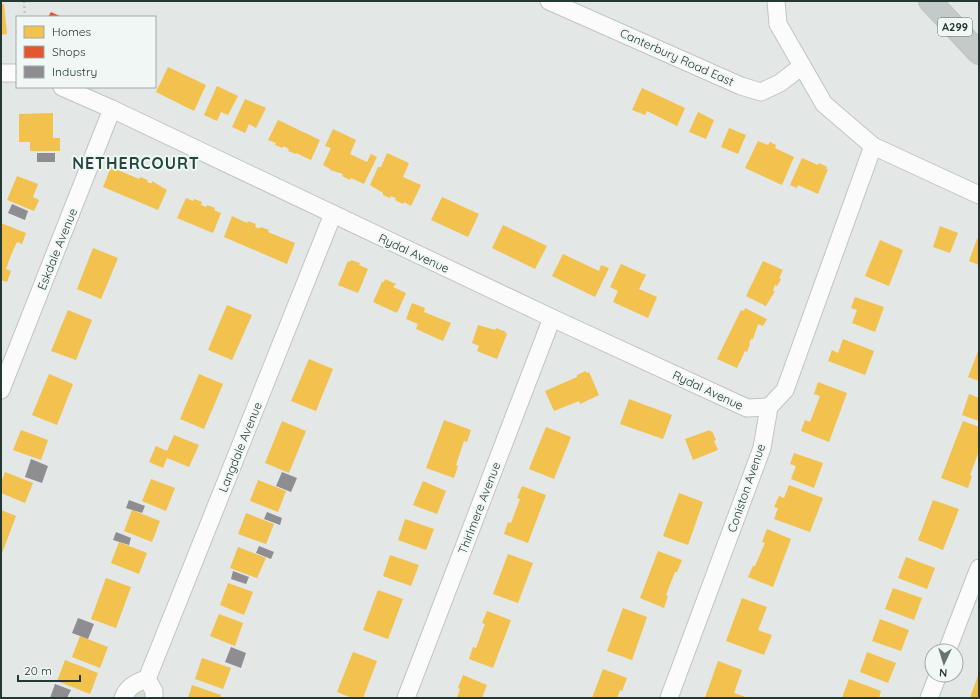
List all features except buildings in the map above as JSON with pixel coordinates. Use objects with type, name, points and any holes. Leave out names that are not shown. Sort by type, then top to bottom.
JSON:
[{"type":"highway","name":"A299","points":[[930,1],[979,53]]},
{"type":"highway","name":"A299","points":[[952,1],[979,53]]},
{"type":"street","name":"Canterbury Road East","points":[[550,1],[741,86],[761,92],[780,83],[802,66]]},
{"type":"street","points":[[776,1],[778,24],[824,104],[873,146],[979,195]]},
{"type":"street","points":[[1,73],[16,73]]},
{"type":"street","name":"Rydal Avenue","points":[[64,88],[112,109],[552,318],[747,408],[769,407]]},
{"type":"street","name":"Eskdale Avenue","points":[[1,390],[112,109]]},
{"type":"street","points":[[769,407],[785,390],[873,146]]},
{"type":"street","name":"Langdale Avenue","points":[[147,679],[333,214]]},
{"type":"street","name":"Thirlmere Avenue","points":[[406,698],[552,318]]},
{"type":"street","name":"Coniston Avenue","points":[[669,698],[762,448],[769,407]]},
{"type":"street","points":[[950,643],[979,568]]},
{"type":"street","points":[[123,698],[125,692],[136,682],[147,679],[154,691],[154,698]]},
{"type":"street","points":[[929,698],[935,683]]},
{"type":"path","points":[[24,1],[25,16]]},
{"type":"green space","points":[[139,692],[146,695],[147,698],[132,698]]},
{"type":"district","name":"NETHERCOURT","points":[[136,163]]}]
